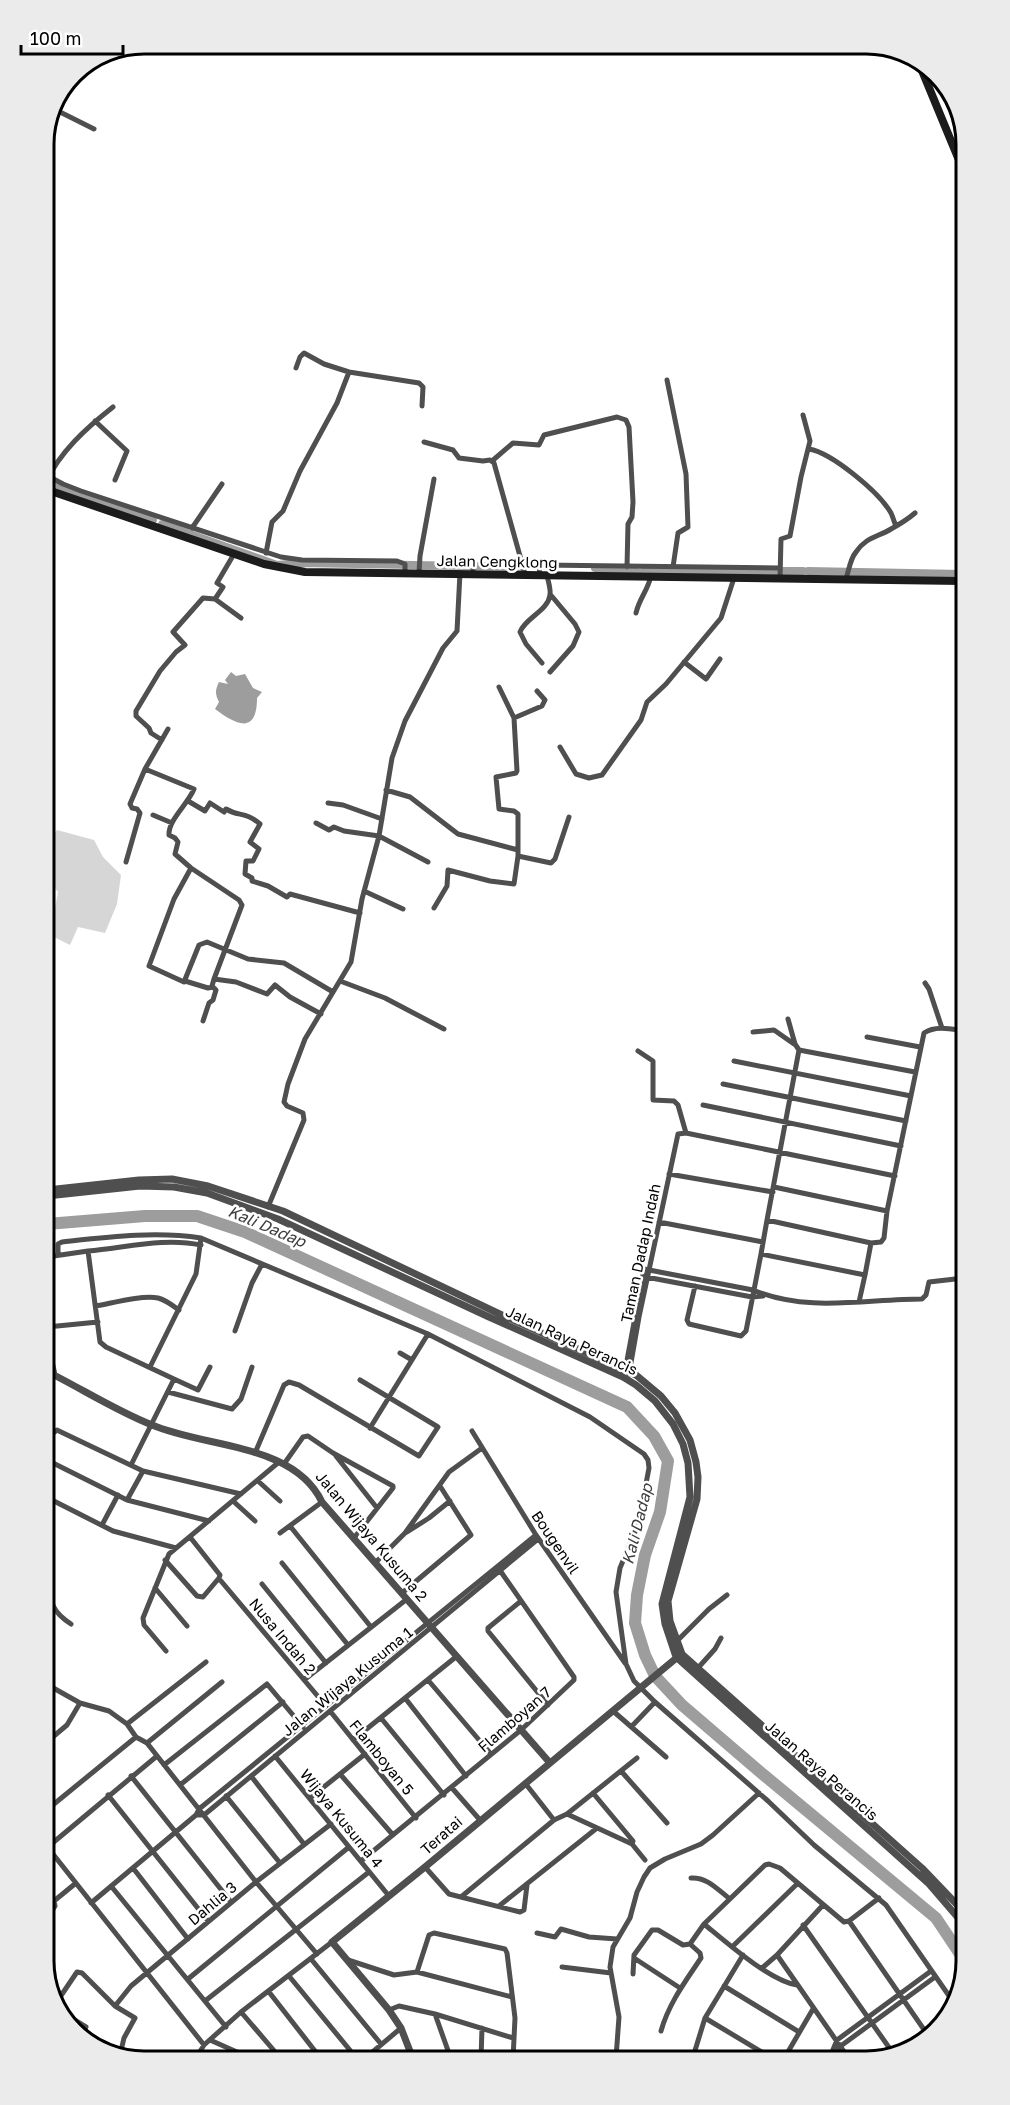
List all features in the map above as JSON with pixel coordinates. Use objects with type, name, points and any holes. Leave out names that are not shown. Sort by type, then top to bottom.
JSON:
[{"type":"main road","points":[[924,75],[956,153]]},
{"type":"main road","name":"Jalan Cengklong","points":[[54,492],[234,554],[275,567],[305,572],[405,573],[420,568],[460,573],[525,574],[541,572],[592,576],[640,572],[651,576],[734,578],[780,573],[848,574],[956,581]]},
{"type":"street","points":[[60,112],[94,129]]},
{"type":"street","points":[[296,368],[304,353],[324,364],[349,372],[418,383],[423,387],[422,406]]},
{"type":"street","points":[[266,553],[272,522],[283,511],[312,447],[337,403],[349,372]]},
{"type":"street","points":[[667,380],[682,447],[688,502],[688,528],[678,533],[674,567]]},
{"type":"street","points":[[54,466],[77,438],[113,407]]},
{"type":"street","points":[[550,672],[573,646],[579,632],[550,594],[541,572],[592,566],[627,567],[640,572],[674,567],[780,573],[781,539],[790,536],[801,477],[809,449],[810,436],[803,414]]},
{"type":"street","points":[[424,442],[453,450],[459,458],[492,461],[513,443],[539,445],[544,435],[617,417],[626,420],[633,502],[632,517],[628,524],[627,567]]},
{"type":"street","points":[[95,421],[127,451],[115,480]]},
{"type":"street","points":[[809,449],[826,454],[846,468],[882,501],[891,513],[896,526]]},
{"type":"street","points":[[492,461],[525,574]]},
{"type":"street","points":[[420,568],[434,479]]},
{"type":"street","points":[[54,481],[266,553],[302,560],[397,561],[405,564],[405,573]]},
{"type":"street","points":[[192,528],[222,484]]},
{"type":"street","points":[[848,574],[854,553],[860,547],[872,537],[896,526],[915,513]]},
{"type":"street","points":[[157,526],[159,517]]},
{"type":"street","points":[[214,599],[223,587],[217,583],[234,554]]},
{"type":"street","points":[[473,563],[473,573]]},
{"type":"street","points":[[592,566],[592,576]]},
{"type":"street","points":[[265,1214],[304,1120],[303,1113],[287,1106],[284,1102],[288,1084],[305,1039],[351,962],[364,891],[379,836],[392,758],[405,721],[443,648],[457,631],[460,573]]},
{"type":"street","points":[[636,613],[638,603],[649,585],[651,576]]},
{"type":"street","points":[[560,747],[576,774],[589,778],[602,775],[642,718],[647,702],[666,684],[721,618],[734,578]]},
{"type":"street","points":[[542,663],[526,644],[520,632],[522,626],[543,607],[550,594]]},
{"type":"street","points":[[162,740],[150,733],[149,728],[136,716],[135,711],[160,671],[185,645],[173,634],[174,631],[203,598],[214,599],[241,618]]},
{"type":"street","points":[[684,662],[706,679],[720,659]]},
{"type":"street","points":[[434,908],[447,886],[448,870],[490,881],[514,884],[518,853],[518,814],[514,811],[499,809],[496,777],[517,771],[514,718],[499,687]]},
{"type":"street","points":[[514,718],[542,706],[545,700],[537,691]]},
{"type":"street","points":[[126,862],[140,813],[130,804],[145,769],[168,729]]},
{"type":"street","points":[[145,769],[193,788],[188,801],[168,832],[178,842],[175,854],[242,905],[214,979],[213,987],[216,990],[203,1021]]},
{"type":"street","points":[[386,790],[410,797],[458,834],[551,863],[555,859],[569,817]]},
{"type":"street","points":[[188,801],[205,811],[210,803],[224,812],[226,809],[233,813],[245,814],[260,824],[250,842],[259,849],[253,861],[246,861],[244,871],[244,874],[252,878],[252,881],[268,886],[287,897],[290,894],[360,913]]},
{"type":"street","points":[[328,803],[343,805],[382,819]]},
{"type":"street","points":[[153,815],[172,823]]},
{"type":"street","points":[[316,823],[327,829],[334,827],[344,831],[379,836],[428,862]]},
{"type":"street","points":[[191,868],[174,899],[149,964],[182,982],[213,987]]},
{"type":"street","points":[[364,891],[403,909]]},
{"type":"street","points":[[185,981],[199,945],[207,942],[248,959],[284,963],[333,992]]},
{"type":"street","points":[[214,979],[236,982],[267,994],[276,985],[290,997],[321,1014]]},
{"type":"street","points":[[340,981],[385,998],[444,1029]]},
{"type":"street","points":[[925,983],[930,989],[942,1028]]},
{"type":"street","points":[[695,1286],[688,1323],[740,1336],[747,1331],[795,1072],[797,1047],[788,1018]]},
{"type":"street","points":[[767,1220],[871,1243],[881,1242],[884,1238],[887,1211],[924,1033],[927,1030],[942,1028],[956,1030]]},
{"type":"street","points":[[753,1032],[778,1031],[797,1047],[915,1072]]},
{"type":"street","points":[[867,1037],[920,1047]]},
{"type":"street","points":[[638,1051],[653,1061],[654,1100],[672,1100],[678,1105],[683,1133],[895,1176]]},
{"type":"street","points":[[734,1061],[911,1096]]},
{"type":"street","points":[[723,1084],[906,1121]]},
{"type":"street","points":[[703,1106],[901,1146]]},
{"type":"street","name":"Taman Dadap Indah","points":[[627,1374],[645,1276],[677,1137],[683,1133]]},
{"type":"street","points":[[669,1174],[887,1211]]},
{"type":"street","name":"Jalan Raya Perancis","points":[[54,1189],[139,1180],[172,1179],[208,1186],[268,1206],[627,1374]]},
{"type":"street","name":"Jalan Raya Perancis","points":[[54,1195],[140,1186],[174,1187],[207,1193],[265,1214],[649,1384],[675,1413],[690,1440],[698,1477],[697,1499],[668,1601],[677,1657],[929,1884],[956,1915]]},
{"type":"street","points":[[659,1222],[763,1242]]},
{"type":"street","points":[[58,1255],[58,1244],[69,1241],[156,1234],[201,1238],[428,1334],[590,1417],[644,1454],[649,1467],[641,1510],[621,1568],[616,1592],[626,1664]]},
{"type":"street","points":[[150,1367],[196,1274],[201,1238]]},
{"type":"street","points":[[54,1256],[183,1241],[201,1245]]},
{"type":"street","points":[[859,1302],[871,1243]]},
{"type":"street","points":[[88,1251],[102,1345],[198,1390],[210,1367]]},
{"type":"street","points":[[760,1254],[865,1275]]},
{"type":"street","points":[[235,1330],[252,1283],[262,1264]]},
{"type":"street","points":[[647,1269],[753,1294]]},
{"type":"street","points":[[645,1276],[695,1286],[827,1304],[887,1299],[922,1299],[926,1295],[929,1282],[956,1279]]},
{"type":"street","points":[[96,1306],[158,1298],[179,1310]]},
{"type":"street","points":[[54,1326],[98,1322]]},
{"type":"street","points":[[370,1428],[428,1334]]},
{"type":"street","points":[[400,1353],[412,1360]]},
{"type":"street","points":[[168,1392],[232,1409],[240,1399],[252,1367]]},
{"type":"street","name":"Jalan Wijaya Kusuma 2","points":[[54,1376],[152,1425],[255,1453],[281,1463],[306,1479],[313,1485],[322,1502],[550,1763]]},
{"type":"street","points":[[131,1466],[174,1379]]},
{"type":"street","points":[[255,1453],[284,1385],[289,1382],[299,1385],[418,1456],[420,1455],[438,1428],[360,1380]]},
{"type":"street","points":[[54,1432],[57,1430],[143,1472],[241,1494]]},
{"type":"street","name":"Bougenvil","points":[[472,1431],[537,1537],[626,1664],[634,1681],[814,1845],[886,1905],[949,1996]]},
{"type":"street","points":[[166,1651],[143,1621],[165,1560],[176,1548],[281,1463],[305,1436],[313,1438],[333,1453],[393,1486],[354,1538]]},
{"type":"street","points":[[376,1562],[405,1533],[449,1472],[482,1448]]},
{"type":"street","points":[[333,1453],[377,1508]]},
{"type":"street","points":[[54,1463],[127,1500],[209,1521]]},
{"type":"street","points":[[127,1500],[143,1472]]},
{"type":"street","points":[[258,1481],[280,1501]]},
{"type":"street","points":[[304,1680],[371,1627],[469,1538],[470,1532],[440,1485]]},
{"type":"street","points":[[102,1525],[118,1495]]},
{"type":"street","points":[[54,1501],[117,1532],[176,1548]]},
{"type":"street","points":[[233,1501],[255,1521]]},
{"type":"street","points":[[405,1533],[450,1501]]},
{"type":"street","points":[[280,1533],[322,1502]]},
{"type":"street","points":[[290,1526],[371,1627]]},
{"type":"street","points":[[165,1560],[200,1598],[219,1578],[218,1571],[190,1537]]},
{"type":"street","name":"Jalan Wijaya Kusuma 1","points":[[202,1812],[537,1537]]},
{"type":"street","points":[[282,1563],[348,1645]]},
{"type":"street","name":"Flamboyan 7","points":[[361,1861],[444,1795],[572,1684],[574,1677],[499,1569]]},
{"type":"street","name":"Nusa Indah 2","points":[[221,1581],[328,1709]]},
{"type":"street","points":[[262,1584],[326,1663]]},
{"type":"street","points":[[155,1588],[187,1626]]},
{"type":"street","points":[[673,1643],[727,1595]]},
{"type":"street","points":[[521,1601],[488,1630],[548,1705]]},
{"type":"street","points":[[54,1610],[57,1615],[71,1624]]},
{"type":"street","points":[[697,1669],[715,1649],[721,1638]]},
{"type":"street","points":[[353,1740],[457,1656]]},
{"type":"street","name":"Jalan Raya Perancis","points":[[677,1657],[697,1669],[922,1868],[956,1904]]},
{"type":"street","name":"Teratai","points":[[200,2051],[241,2012],[425,1867],[677,1657]]},
{"type":"street","points":[[127,1724],[206,1662]]},
{"type":"street","points":[[428,1680],[491,1755]]},
{"type":"street","points":[[147,1743],[222,1682]]},
{"type":"street","points":[[164,1764],[266,1684],[269,1684],[304,1728]]},
{"type":"street","points":[[54,1688],[80,1703],[110,1711],[127,1724],[136,1737],[147,1743],[256,1882],[317,1954]]},
{"type":"street","points":[[405,1698],[466,1776]]},
{"type":"street","points":[[180,1785],[283,1702]]},
{"type":"street","points":[[632,1726],[655,1702]]},
{"type":"street","points":[[54,1736],[67,1725],[80,1703]]},
{"type":"street","name":"Flamboyan 5","points":[[328,1709],[416,1818]]},
{"type":"street","points":[[614,1711],[666,1757]]},
{"type":"street","points":[[381,1718],[444,1795]]},
{"type":"street","name":"Jalan Wijaya Kusuma 1","points":[[91,1903],[196,1815],[226,1796],[251,1776],[304,1728]]},
{"type":"street","points":[[54,1804],[136,1737]]},
{"type":"street","points":[[310,1798],[365,1754]]},
{"type":"street","points":[[54,1844],[108,1795],[157,1756]]},
{"type":"street","name":"Wijaya Kusuma 4","points":[[275,1756],[389,1896]]},
{"type":"street","points":[[461,1897],[554,1820],[567,1814],[637,1758]]},
{"type":"street","points":[[621,1771],[667,1823]]},
{"type":"street","points":[[340,1774],[393,1835]]},
{"type":"street","points":[[131,1776],[231,1902]]},
{"type":"street","points":[[251,1776],[304,1844]]},
{"type":"street","points":[[525,1783],[554,1820]]},
{"type":"street","points":[[452,1788],[480,1820]]},
{"type":"street","points":[[593,1793],[633,1841],[632,1844],[645,1860]]},
{"type":"street","points":[[617,2051],[619,2017],[611,1973],[613,1947],[630,1917],[644,1877],[650,1868],[713,1835],[759,1793]]},
{"type":"street","points":[[108,1795],[208,1921]]},
{"type":"street","points":[[226,1796],[280,1863]]},
{"type":"street","points":[[567,1814],[632,1844]]},
{"type":"street","name":"Dahlia 3","points":[[115,2007],[131,1986],[231,1902],[331,1824]]},
{"type":"street","points":[[499,1906],[597,1828]]},
{"type":"street","points":[[188,1979],[349,1847]]},
{"type":"street","points":[[54,1854],[204,2045]]},
{"type":"street","points":[[633,1974],[634,1958],[652,1930],[658,1930],[683,1945],[690,1944],[704,1924],[762,1868],[769,1864],[780,1868],[840,1920],[849,1921],[879,1898]]},
{"type":"street","points":[[425,1867],[449,1894],[523,1912],[527,1885]]},
{"type":"street","points":[[133,1868],[188,1939]]},
{"type":"street","points":[[205,2001],[369,1872]]},
{"type":"street","points":[[690,1878],[705,1880],[730,1899]]},
{"type":"street","points":[[54,1908],[54,1901],[76,1883]]},
{"type":"street","points":[[732,1947],[797,1884]]},
{"type":"street","points":[[111,1886],[226,2027]]},
{"type":"street","points":[[762,1968],[823,1905]]},
{"type":"street","points":[[849,1921],[924,2030]]},
{"type":"street","points":[[704,1924],[762,1968],[786,1982],[797,1985]]},
{"type":"street","points":[[803,1925],[889,2047]]},
{"type":"street","points":[[537,1933],[555,1937],[563,1929],[589,1937],[617,1939]]},
{"type":"street","points":[[417,1972],[431,1933],[505,1949],[515,2018],[513,2051]]},
{"type":"street","points":[[332,1942],[389,2010],[401,2028],[410,2051]]},
{"type":"street","points":[[661,2031],[667,2012],[680,1988],[701,1958],[700,1953],[690,1944]]},
{"type":"street","points":[[695,2051],[705,2018],[743,1955]]},
{"type":"street","points":[[777,1955],[843,2051]]},
{"type":"street","points":[[634,1958],[680,1988]]},
{"type":"street","points":[[310,1959],[381,2044]]},
{"type":"street","points":[[346,1960],[394,1975],[417,1972],[512,1997]]},
{"type":"street","points":[[562,1967],[611,1973]]},
{"type":"street","points":[[61,1996],[79,1971],[90,1979],[115,2007],[135,2018],[124,2037],[122,2048]]},
{"type":"street","points":[[902,1997],[931,1971]]},
{"type":"street","points":[[289,1976],[351,2051]]},
{"type":"street","points":[[834,2049],[837,2040],[935,1977]]},
{"type":"street","points":[[724,1986],[799,2032]]},
{"type":"street","points":[[269,1992],[315,2051]]},
{"type":"street","points":[[389,2010],[399,2006],[435,2014],[513,2038]]},
{"type":"street","points":[[788,2051],[813,2009]]},
{"type":"street","points":[[241,2012],[274,2051]]},
{"type":"street","points":[[435,2014],[448,2051]]},
{"type":"street","points":[[705,2018],[760,2051]]},
{"type":"street","points":[[834,2049],[840,2047],[870,2020]]},
{"type":"street","points":[[373,2051],[401,2028]]},
{"type":"street","points":[[479,2051],[482,2028]]},
{"type":"street","points":[[210,2040],[235,2051]]},
{"type":"shaded area","points":[[231,672],[236,676],[245,674],[253,688],[262,692],[257,698],[256,710],[249,722],[237,722],[215,709],[219,702],[216,692],[219,682],[228,684],[225,680]]},
{"type":"shaded area","points":[[57,830],[94,840],[103,857],[121,875],[117,904],[105,933],[78,927],[70,945],[54,937],[54,914],[58,892],[54,887],[54,833]]},
{"type":"waterway","points":[[54,486],[153,520]]},
{"type":"waterway","points":[[162,524],[277,565],[300,563],[470,566]]},
{"type":"waterway","points":[[475,566],[522,567]]},
{"type":"waterway","points":[[595,568],[637,572]]},
{"type":"waterway","points":[[644,571],[803,571]]},
{"type":"waterway","points":[[808,571],[956,574]]},
{"type":"waterway","name":"Kali Dadap","points":[[54,1223],[145,1216],[197,1216],[245,1232],[627,1407],[654,1436],[668,1461],[660,1512],[645,1555],[637,1595],[635,1623],[645,1655],[655,1676],[682,1705],[936,1918],[956,1948]]}]
